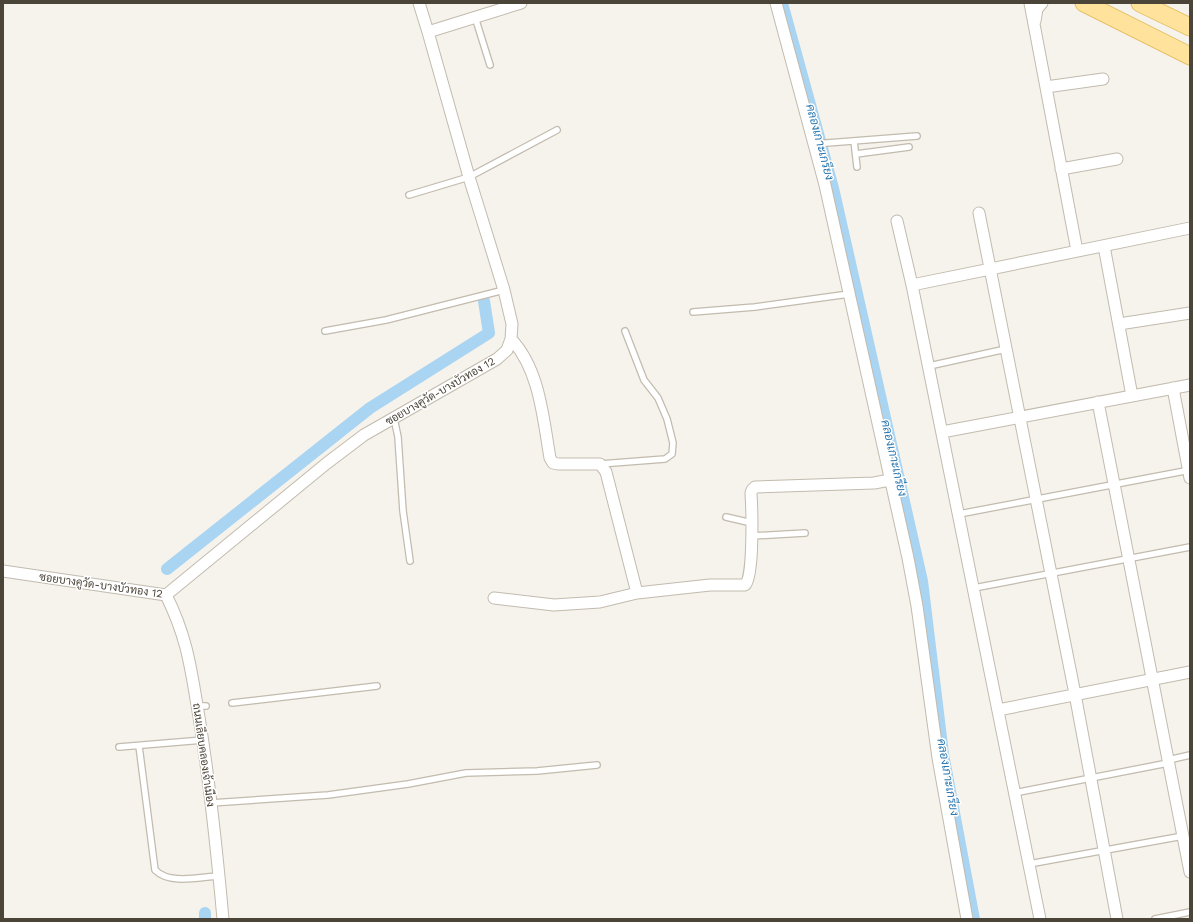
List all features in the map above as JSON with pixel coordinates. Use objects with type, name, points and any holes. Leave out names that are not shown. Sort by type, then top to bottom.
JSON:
[{"type":"main road","points":[[1084,3],[1190,56]]},
{"type":"main road","points":[[1140,3],[1190,27]]},
{"type":"street","points":[[419,3],[469,177],[504,290],[512,324],[511,339],[523,351],[537,387],[550,458],[553,463],[558,464],[600,464],[606,472],[637,593]]},
{"type":"street","points":[[428,32],[521,3]]},
{"type":"street","points":[[776,3],[816,144],[917,606],[938,758],[967,919]]},
{"type":"street","points":[[1030,3],[1077,252]]},
{"type":"street","points":[[1034,26],[1037,9],[1042,3]]},
{"type":"street","points":[[1046,87],[1103,79]]},
{"type":"street","points":[[1061,169],[1117,159]]},
{"type":"street","points":[[979,213],[1075,694],[1117,919]]},
{"type":"street","points":[[897,221],[929,366],[1040,919]]},
{"type":"street","points":[[912,285],[1190,228]]},
{"type":"street","points":[[1104,246],[1132,396]]},
{"type":"street","points":[[1119,324],[1190,312]]},
{"type":"street","name":"ซอยบางคูวัด-บางบัวทอง 12","points":[[3,571],[166,595],[327,463],[364,435],[497,358],[507,350],[511,339]]},
{"type":"street","points":[[942,432],[1190,385]]},
{"type":"street","points":[[1173,388],[1190,473]]},
{"type":"street","points":[[1098,402],[1190,872]]},
{"type":"street","points":[[494,598],[554,605],[600,602],[637,593],[710,585],[745,585],[749,577],[752,536],[752,490],[755,487],[874,483],[890,480]]},
{"type":"street","name":"ถนนเลียบคลองเจ้าเมือง","points":[[166,595],[183,636],[202,706],[203,740],[224,919]]},
{"type":"street","points":[[998,710],[1190,672]]},
{"type":"lane","points":[[475,17],[490,65]]},
{"type":"lane","points":[[409,195],[469,177],[557,130]]},
{"type":"lane","points":[[816,144],[917,136]]},
{"type":"lane","points":[[854,141],[857,167]]},
{"type":"lane","points":[[856,154],[909,147]]},
{"type":"lane","points":[[325,331],[386,320],[504,290]]},
{"type":"lane","points":[[694,312],[755,308],[849,294]]},
{"type":"lane","points":[[600,464],[664,459],[672,454],[673,444],[667,419],[658,398],[644,380],[626,331]]},
{"type":"lane","points":[[929,366],[1006,349]]},
{"type":"lane","points":[[394,417],[398,437],[403,511],[410,561]]},
{"type":"lane","points":[[958,514],[1114,484],[1190,473]]},
{"type":"lane","points":[[726,516],[752,523]]},
{"type":"lane","points":[[752,536],[805,533]]},
{"type":"lane","points":[[974,588],[1190,547]]},
{"type":"lane","points":[[232,703],[377,686]]},
{"type":"lane","points":[[119,747],[203,740]]},
{"type":"lane","points":[[139,746],[155,870],[160,875],[170,878],[219,876]]},
{"type":"lane","points":[[1014,793],[1168,761],[1190,755]]},
{"type":"lane","points":[[211,803],[328,795],[408,784],[466,773],[537,771],[597,765]]},
{"type":"lane","points":[[1029,864],[1183,836]]},
{"type":"lane","points":[[1155,919],[1190,912]]},
{"type":"waterway","name":"คลองเกาะเกรียง","points":[[782,3],[833,188],[922,581],[943,754],[974,919]]},
{"type":"waterway","points":[[167,569],[370,408],[489,333],[484,301]]},
{"type":"waterway","points":[[205,913],[205,919]]}]
